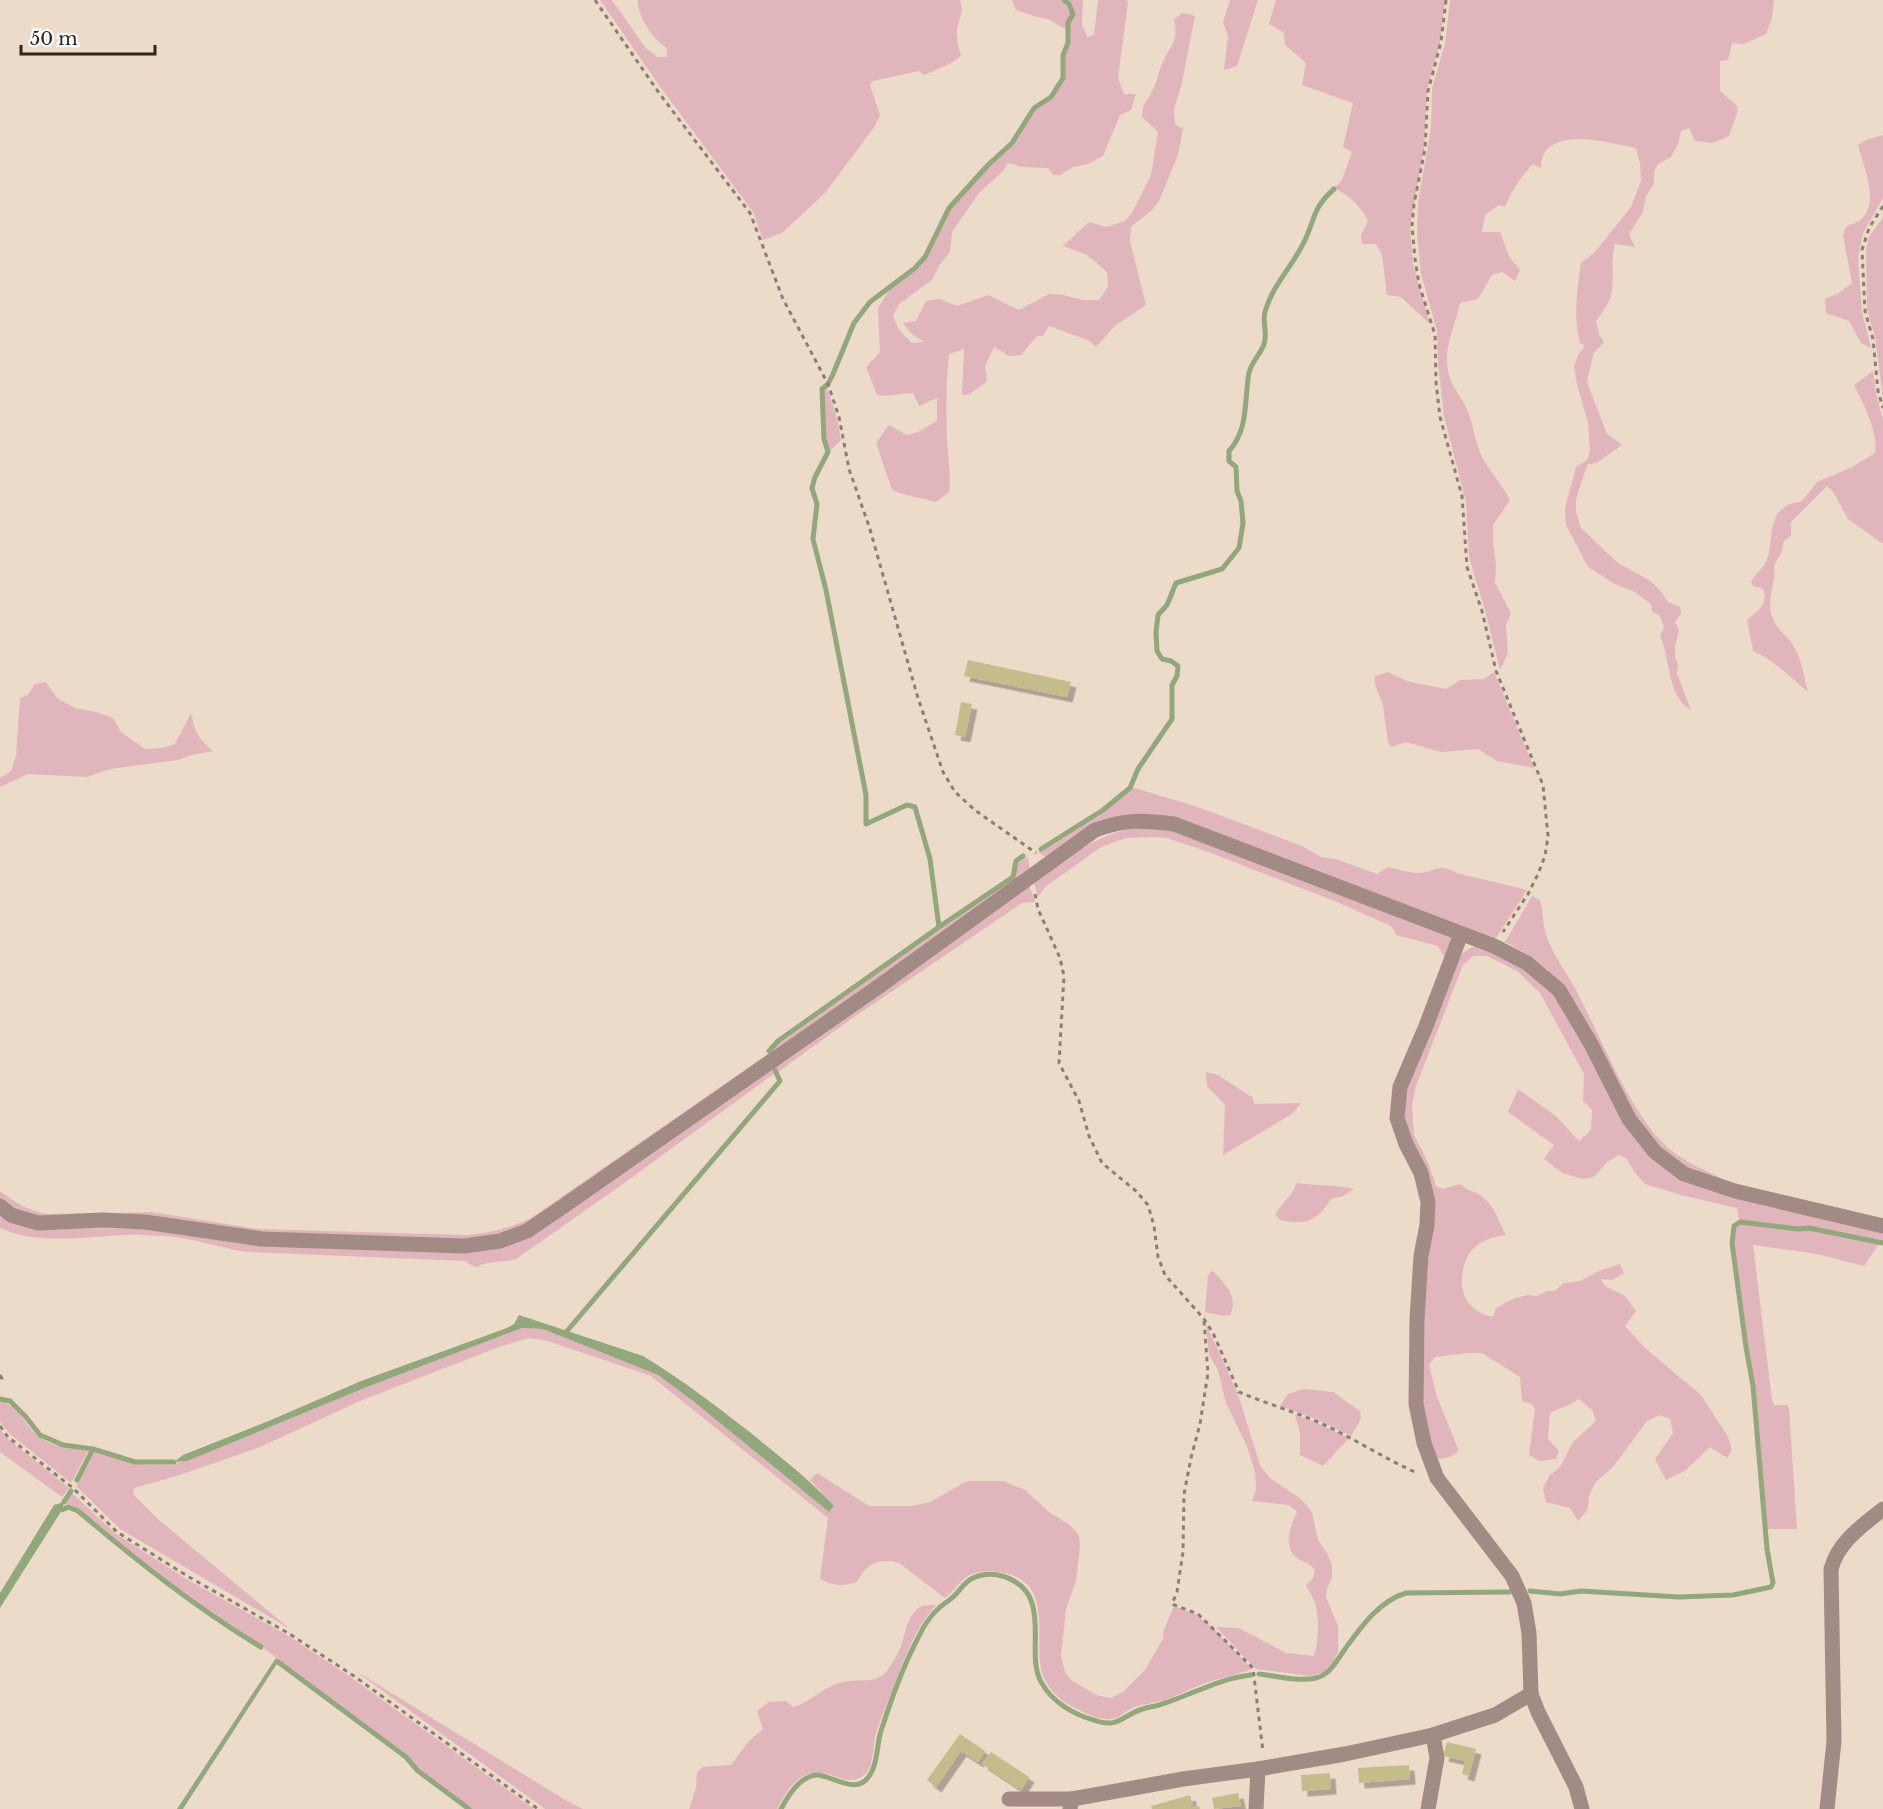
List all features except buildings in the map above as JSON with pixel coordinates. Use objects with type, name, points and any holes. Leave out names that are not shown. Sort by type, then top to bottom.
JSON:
[{"type":"street","points":[[0,1206],[11,1215],[38,1223],[145,1222],[262,1239],[464,1246],[501,1242],[527,1231],[558,1210],[878,987],[1095,830],[1117,822],[1141,820],[1174,824],[1494,946],[1527,963],[1559,990],[1592,1044],[1629,1119],[1655,1152],[1684,1174],[1735,1191],[1883,1226]]},
{"type":"street","points":[[1461,934],[1400,1087],[1397,1118],[1406,1144],[1421,1173],[1428,1202],[1427,1225],[1421,1256],[1417,1320],[1416,1404],[1424,1443],[1437,1478],[1512,1576],[1524,1603],[1531,1694],[1576,1787],[1582,1809]]},
{"type":"street","points":[[1827,1809],[1834,1741],[1831,1569],[1834,1557],[1843,1545],[1883,1509]]},
{"type":"street","points":[[1009,1799],[1071,1804],[1183,1779],[1262,1769],[1344,1754],[1433,1735],[1495,1715],[1531,1694]]},
{"type":"street","points":[[1428,1809],[1437,1758],[1433,1735]]},
{"type":"street","points":[[1256,1809],[1262,1769]]},
{"type":"path","points":[[595,0],[659,93],[750,213],[783,299],[828,384],[839,417],[849,470],[869,526],[918,698],[943,772],[955,792],[976,811],[1051,863]]},
{"type":"path","points":[[1446,0],[1441,42],[1428,91],[1425,149],[1412,226],[1415,259],[1419,284],[1435,335],[1436,382],[1440,417],[1462,496],[1467,567],[1482,611],[1496,671],[1543,785],[1548,836],[1545,856],[1533,884],[1494,946]]},
{"type":"path","points":[[1883,206],[1869,228],[1862,250],[1865,311],[1873,339],[1878,391],[1883,408]]},
{"type":"path","points":[[1029,878],[1038,909],[1060,958],[1064,976],[1059,1063],[1079,1101],[1095,1151],[1102,1162],[1136,1191],[1148,1205],[1154,1226],[1158,1257],[1165,1275],[1204,1319],[1213,1333],[1239,1392],[1316,1421],[1399,1465],[1427,1477],[1437,1478]]},
{"type":"path","points":[[1204,1319],[1208,1373],[1200,1424],[1184,1494],[1183,1552],[1177,1592],[1172,1604],[1198,1614],[1215,1628],[1253,1668],[1262,1769]]},
{"type":"path","points":[[0,1375],[2,1379],[0,1383]]},
{"type":"path","points":[[0,1426],[8,1437],[73,1488],[117,1532],[189,1577],[288,1633],[354,1676],[538,1809]]},
{"type":"shaded area","points":[[600,0],[612,0],[645,47],[657,57],[667,57],[667,48],[651,33],[643,20],[638,0],[960,0],[962,10],[957,37],[961,56],[950,64],[924,75],[919,71],[873,81],[870,85],[880,115],[875,126],[825,193],[782,233],[763,240],[753,212],[661,88]]},
{"type":"shaded area","points":[[1012,0],[1062,0],[1071,13],[1067,22],[1067,30],[1048,19],[1016,10]]},
{"type":"shaded area","points":[[1066,0],[1083,0],[1082,24],[1087,37],[1094,35],[1098,0],[1126,0],[1128,2],[1118,78],[1124,94],[1136,94],[1131,110],[1120,115],[1103,156],[1088,164],[1073,167],[1060,175],[1053,175],[1048,168],[1022,167],[1008,163],[1003,171],[979,193],[952,232],[950,252],[940,264],[932,280],[899,304],[893,316],[899,330],[912,343],[924,342],[911,333],[903,323],[916,321],[926,301],[940,299],[957,306],[988,295],[1019,310],[1049,294],[1082,300],[1099,300],[1108,287],[1107,272],[1087,255],[1063,246],[1089,222],[1106,227],[1125,221],[1133,211],[1151,175],[1158,132],[1142,117],[1143,108],[1175,39],[1174,19],[1183,13],[1195,16],[1181,87],[1174,109],[1175,124],[1183,129],[1178,155],[1159,201],[1152,210],[1131,227],[1130,241],[1146,305],[1115,326],[1096,347],[1088,340],[1049,326],[1043,336],[1037,336],[1021,355],[1009,356],[994,347],[985,366],[987,381],[970,394],[962,395],[964,349],[949,354],[946,407],[949,492],[936,502],[892,490],[876,443],[889,425],[907,435],[918,432],[937,421],[937,398],[919,406],[913,393],[877,395],[866,367],[880,352],[878,308],[891,287],[927,257],[950,208],[989,165],[1013,143],[1035,108],[1052,97],[1064,78],[1064,54],[1070,43],[1069,23],[1073,14],[1070,3]]},
{"type":"shaded area","points":[[1230,0],[1258,0],[1237,66],[1224,70],[1228,36],[1223,22]]},
{"type":"shaded area","points":[[1276,0],[1445,0],[1440,43],[1427,90],[1424,149],[1410,227],[1413,264],[1430,324],[1401,297],[1387,295],[1382,255],[1376,244],[1362,244],[1361,235],[1368,221],[1354,202],[1335,188],[1342,180],[1352,152],[1343,147],[1353,103],[1302,85],[1306,63],[1285,45],[1284,33],[1269,24]]},
{"type":"shaded area","points":[[1450,0],[1774,0],[1772,18],[1766,34],[1743,44],[1732,43],[1728,60],[1720,61],[1720,91],[1737,106],[1737,114],[1729,136],[1713,143],[1695,141],[1689,128],[1681,131],[1678,144],[1671,157],[1658,164],[1654,172],[1654,184],[1646,196],[1643,212],[1629,234],[1635,247],[1615,244],[1611,296],[1596,321],[1604,343],[1594,352],[1587,382],[1607,434],[1622,445],[1598,462],[1587,465],[1576,499],[1576,512],[1581,528],[1618,563],[1649,580],[1668,602],[1680,607],[1681,614],[1675,622],[1679,630],[1675,657],[1678,665],[1677,673],[1691,710],[1683,704],[1674,687],[1660,636],[1664,627],[1659,615],[1652,612],[1651,604],[1635,592],[1615,584],[1588,567],[1566,525],[1565,508],[1576,467],[1588,459],[1590,450],[1588,422],[1574,366],[1585,346],[1580,343],[1576,314],[1581,263],[1594,253],[1631,207],[1641,181],[1636,148],[1595,140],[1564,141],[1552,145],[1544,154],[1541,168],[1533,164],[1517,184],[1505,207],[1499,205],[1485,215],[1482,232],[1500,232],[1509,256],[1520,270],[1515,281],[1502,272],[1492,275],[1478,299],[1460,303],[1449,344],[1447,357],[1451,382],[1465,404],[1482,457],[1510,500],[1493,525],[1495,583],[1511,613],[1506,625],[1508,653],[1500,670],[1469,557],[1466,502],[1444,416],[1437,331],[1421,274],[1417,234],[1418,202],[1431,128],[1432,88],[1445,44]]},
{"type":"shaded area","points":[[1883,135],[1883,198],[1863,233],[1858,259],[1862,312],[1871,348],[1861,343],[1849,321],[1826,313],[1825,299],[1839,293],[1852,283],[1843,235],[1846,227],[1860,220],[1866,213],[1869,204],[1869,184],[1858,145]]},
{"type":"shaded area","points":[[1883,217],[1883,398],[1875,337],[1867,309],[1866,250],[1869,237]]},
{"type":"shaded area","points":[[1873,371],[1883,420],[1883,544],[1848,519],[1834,493],[1827,486],[1791,522],[1791,536],[1784,541],[1781,554],[1774,565],[1770,600],[1771,614],[1776,625],[1797,652],[1808,692],[1776,664],[1753,651],[1747,620],[1762,606],[1765,598],[1762,588],[1753,586],[1751,581],[1764,565],[1769,554],[1772,528],[1777,514],[1787,505],[1802,501],[1817,482],[1852,467],[1875,453],[1875,436],[1866,409],[1854,385]]},
{"type":"shaded area","points":[[827,388],[841,440],[830,451],[825,437],[823,390]]},
{"type":"shaded area","points":[[1388,672],[1407,681],[1446,689],[1460,680],[1484,679],[1494,672],[1534,768],[1497,761],[1478,749],[1441,752],[1406,742],[1392,747],[1388,743],[1383,705],[1375,685],[1375,676]]},
{"type":"shaded area","points":[[46,682],[57,698],[75,708],[113,718],[121,732],[145,749],[162,748],[175,744],[191,713],[198,734],[213,751],[178,760],[110,769],[87,777],[28,774],[0,787],[0,778],[11,771],[16,756],[20,698],[28,695],[35,684]]},
{"type":"shaded area","points":[[1131,787],[1195,806],[1302,846],[1321,857],[1336,859],[1377,874],[1388,867],[1418,873],[1444,868],[1527,890],[1494,941],[1135,818],[1050,860],[1038,852],[1104,811]]},
{"type":"shaded area","points":[[1137,827],[1173,829],[1450,935],[1452,938],[1444,957],[1438,946],[1396,935],[1391,926],[1337,902],[1167,838],[1126,838],[1101,847],[1045,887],[1038,897],[1034,882],[1059,864],[1094,842]]},
{"type":"shaded area","points":[[1028,857],[1030,873],[570,1197],[513,1231],[464,1241],[326,1237],[45,1219],[15,1210],[0,1200],[0,1191],[22,1206],[48,1214],[152,1212],[257,1229],[467,1235],[508,1227],[531,1218],[1015,878],[1018,862]]},
{"type":"shaded area","points":[[1029,885],[1035,902],[1022,903],[844,1024],[778,1072],[775,1067],[775,1073],[516,1259],[486,1263],[477,1267],[466,1261],[246,1252],[164,1236],[30,1237],[0,1228],[0,1211],[74,1228],[154,1229],[494,1247]]},
{"type":"shaded area","points":[[1532,896],[1540,900],[1545,931],[1551,947],[1638,1111],[1670,1150],[1695,1166],[1730,1182],[1689,1169],[1657,1146],[1632,1113],[1565,989],[1547,969],[1505,942]]},
{"type":"shaded area","points":[[1481,946],[1505,956],[1553,991],[1654,1160],[1678,1177],[1883,1232],[1883,1242],[1809,1226],[1798,1228],[1739,1220],[1737,1208],[1645,1184],[1626,1158],[1618,1155],[1606,1163],[1594,1177],[1583,1179],[1562,1173],[1544,1159],[1554,1145],[1508,1112],[1518,1089],[1556,1116],[1579,1141],[1591,1130],[1592,1110],[1583,1101],[1584,1074],[1540,993],[1517,971],[1487,956],[1473,956],[1463,965],[1416,1086],[1412,1104],[1414,1135],[1427,1160],[1436,1186],[1443,1189],[1460,1184],[1481,1196],[1493,1209],[1506,1235],[1478,1244],[1467,1258],[1462,1279],[1466,1299],[1478,1311],[1493,1317],[1496,1308],[1515,1298],[1528,1295],[1537,1296],[1547,1291],[1555,1291],[1564,1283],[1580,1281],[1601,1270],[1620,1264],[1624,1273],[1612,1280],[1601,1279],[1605,1286],[1625,1296],[1636,1311],[1625,1326],[1645,1348],[1701,1395],[1728,1437],[1732,1450],[1727,1458],[1710,1447],[1686,1470],[1666,1480],[1655,1459],[1673,1433],[1670,1419],[1660,1415],[1647,1421],[1613,1467],[1595,1483],[1589,1496],[1588,1509],[1578,1521],[1570,1508],[1546,1502],[1543,1488],[1550,1475],[1560,1467],[1573,1442],[1596,1421],[1593,1411],[1579,1399],[1550,1413],[1548,1439],[1559,1451],[1556,1459],[1539,1461],[1529,1455],[1535,1409],[1531,1404],[1522,1401],[1520,1377],[1482,1353],[1435,1357],[1429,1365],[1437,1397],[1459,1451],[1450,1457],[1433,1460],[1419,1382],[1431,1225],[1403,1119],[1404,1093],[1459,957],[1469,949]]},
{"type":"shaded area","points":[[1206,1072],[1218,1075],[1253,1098],[1254,1104],[1301,1103],[1292,1114],[1223,1155],[1225,1105],[1207,1086]]},
{"type":"shaded area","points":[[1297,1183],[1354,1189],[1343,1196],[1331,1199],[1316,1217],[1310,1220],[1289,1222],[1280,1220],[1275,1214]]},
{"type":"shaded area","points":[[1740,1223],[1798,1231],[1809,1229],[1879,1244],[1864,1266],[1817,1254],[1753,1245],[1772,1400],[1774,1405],[1787,1405],[1789,1408],[1797,1529],[1766,1529],[1755,1386],[1747,1347],[1733,1243],[1735,1226]]},
{"type":"shaded area","points":[[1212,1270],[1232,1296],[1233,1308],[1230,1315],[1223,1316],[1205,1312],[1208,1276]]},
{"type":"shaded area","points":[[519,1315],[643,1356],[685,1383],[751,1433],[804,1477],[834,1506],[829,1512],[658,1375],[543,1329],[522,1328],[367,1387],[187,1461],[174,1462],[183,1455],[361,1381],[507,1328],[514,1324]]},
{"type":"shaded area","points":[[1206,1324],[1238,1394],[1260,1465],[1270,1478],[1301,1499],[1312,1512],[1318,1540],[1332,1565],[1332,1578],[1326,1597],[1338,1626],[1338,1652],[1332,1664],[1323,1673],[1310,1676],[1256,1669],[1216,1627],[1239,1628],[1286,1653],[1314,1656],[1316,1651],[1318,1630],[1316,1608],[1306,1585],[1313,1578],[1315,1570],[1294,1555],[1289,1544],[1290,1531],[1297,1512],[1289,1505],[1252,1501],[1256,1490],[1255,1472],[1247,1446],[1226,1403],[1218,1370],[1209,1355]]},
{"type":"shaded area","points":[[522,1328],[543,1329],[658,1375],[799,1488],[834,1506],[810,1480],[817,1473],[869,1506],[912,1506],[930,1502],[967,1481],[1003,1481],[1025,1490],[1049,1512],[1070,1525],[1079,1535],[1076,1581],[1066,1609],[1061,1656],[1065,1672],[1071,1680],[1096,1695],[1111,1698],[1124,1691],[1145,1670],[1164,1637],[1163,1632],[1174,1606],[1197,1615],[1214,1629],[1252,1669],[1200,1685],[1172,1698],[1135,1707],[1111,1719],[1095,1717],[1072,1707],[1050,1688],[1044,1678],[1040,1666],[1037,1605],[1032,1591],[1023,1581],[1008,1574],[985,1571],[972,1574],[964,1579],[945,1598],[899,1563],[886,1561],[869,1566],[857,1582],[838,1585],[824,1581],[820,1578],[828,1518],[651,1376],[548,1341],[529,1338],[499,1347],[360,1401],[260,1447],[180,1475],[134,1488],[133,1494],[159,1520],[290,1629],[120,1529],[76,1486],[95,1452],[135,1464],[173,1465]]},
{"type":"shaded area","points":[[1304,1389],[1333,1392],[1360,1411],[1361,1419],[1351,1436],[1316,1419],[1280,1406],[1288,1394]]},
{"type":"shaded area","points":[[0,1401],[12,1407],[43,1440],[62,1447],[88,1451],[71,1483],[10,1434],[0,1422]]},
{"type":"shaded area","points":[[1295,1415],[1349,1438],[1323,1466],[1300,1455],[1300,1433]]},
{"type":"shaded area","points":[[0,1429],[8,1439],[69,1488],[62,1497],[0,1452]]},
{"type":"shaded area","points":[[72,1493],[116,1534],[188,1580],[287,1635],[352,1678],[534,1809],[471,1809],[419,1770],[407,1756],[298,1676],[263,1647],[225,1624],[79,1510],[64,1502]]},
{"type":"shaded area","points":[[64,1502],[62,1510],[0,1608],[0,1593],[54,1505]]},
{"type":"shaded area","points":[[936,1605],[916,1633],[907,1654],[878,1727],[872,1760],[866,1773],[857,1779],[847,1780],[815,1773],[803,1776],[790,1788],[777,1809],[689,1809],[696,1788],[697,1772],[703,1767],[731,1765],[748,1742],[763,1729],[757,1711],[769,1702],[786,1701],[793,1707],[836,1684],[877,1678],[887,1671],[901,1647],[913,1613],[922,1606]]},
{"type":"shaded area","points":[[276,1658],[278,1662],[183,1809],[177,1809]]},
{"type":"shaded area","points":[[354,1670],[567,1801],[583,1809],[545,1809]]},
{"type":"waterway","points":[[939,927],[930,859],[915,807],[907,805],[866,824],[866,795],[826,590],[813,539],[817,504],[812,488],[828,452],[824,439],[822,389],[828,384],[833,374],[854,323],[870,302],[915,268],[925,257],[949,208],[988,165],[1012,143],[1034,108],[1051,97],[1063,78],[1063,55],[1068,43],[1068,23],[1073,14],[1069,4],[1064,0]]},
{"type":"waterway","points":[[1041,849],[1103,810],[1130,788],[1138,769],[1172,719],[1172,685],[1177,676],[1178,666],[1162,659],[1157,651],[1158,615],[1167,605],[1176,583],[1222,569],[1239,548],[1243,523],[1241,501],[1237,491],[1236,467],[1229,461],[1229,451],[1243,424],[1250,369],[1263,348],[1265,312],[1277,285],[1303,244],[1318,209],[1334,189]]},
{"type":"waterway","points":[[769,1051],[778,1041],[1013,877],[1016,861],[1023,856]]},
{"type":"waterway","points":[[567,1331],[780,1081],[775,1070]]},
{"type":"waterway","points":[[1530,1591],[1560,1594],[1581,1591],[1679,1597],[1733,1595],[1771,1587],[1773,1583],[1767,1549],[1753,1386],[1732,1243],[1734,1226],[1740,1222],[1798,1229],[1809,1228],[1883,1243]]},
{"type":"waterway","points":[[0,1399],[10,1401],[40,1435],[63,1445],[93,1449],[135,1462],[174,1462]]},
{"type":"waterway","points":[[77,1480],[93,1449]]},
{"type":"waterway","points":[[64,1502],[71,1491]]},
{"type":"waterway","points":[[62,1510],[68,1507],[78,1511],[167,1583],[261,1647]]},
{"type":"waterway","points":[[781,1809],[787,1798],[804,1779],[816,1775],[853,1785],[860,1784],[867,1779],[874,1766],[880,1736],[893,1695],[922,1630],[936,1611],[967,1582],[982,1575],[999,1575],[1016,1582],[1023,1588],[1032,1603],[1034,1613],[1036,1662],[1040,1680],[1057,1701],[1088,1718],[1103,1723],[1113,1723],[1139,1710],[1218,1683],[1251,1675]]},
{"type":"waterway","points":[[1259,1674],[1302,1679],[1316,1678],[1325,1674],[1371,1616],[1387,1602],[1406,1593],[1510,1592]]},
{"type":"waterway","points":[[278,1662],[406,1757],[418,1771],[469,1809]]}]
